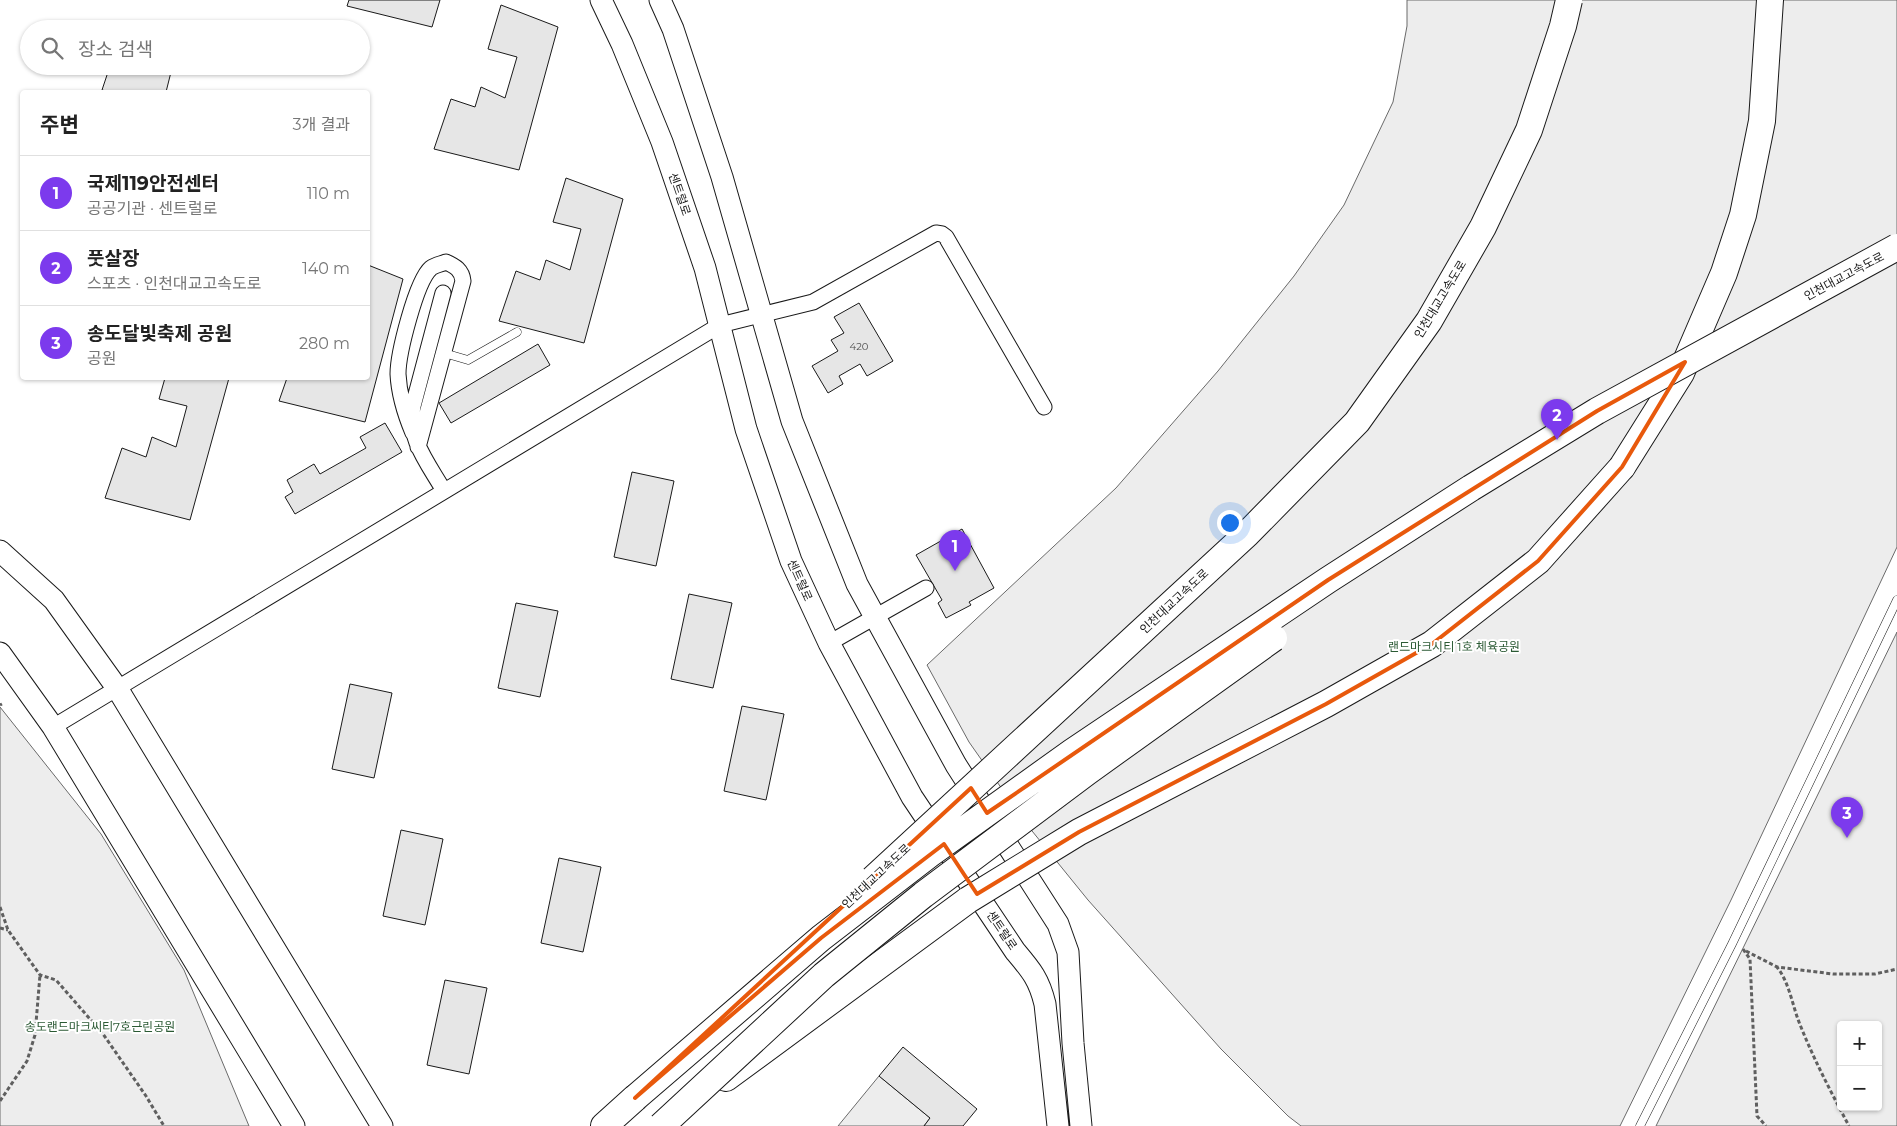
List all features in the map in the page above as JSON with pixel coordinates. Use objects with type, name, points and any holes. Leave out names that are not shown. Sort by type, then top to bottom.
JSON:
[{"type":"highway","name":"인천대교고속도로","points":[[604,1126],[1247,534],[1356,422],[1429,321],[1483,228],[1529,130],[1563,26],[1569,0]]},
{"type":"highway","name":"인천대교고속도로","points":[[661,1126],[968,900],[1079,832],[1326,704],[1432,644],[1538,561],[1622,467],[1681,373],[1724,273],[1743,214],[1762,121],[1770,0]]},
{"type":"highway","name":"인천대교고속도로","points":[[635,1098],[821,938],[930,854],[1072,752],[1328,580],[1597,411],[1897,247]]},
{"type":"highway","name":"인천대교고속도로","points":[[661,1126],[824,975],[922,895],[1102,761],[1337,594],[1479,501],[1606,425],[1741,349],[1897,265]]},
{"type":"main road","name":"센트럴로","points":[[601,0],[622,44],[662,142],[706,268],[746,429],[791,561],[829,643],[912,797],[1015,951],[1032,971],[1040,986],[1045,1004],[1058,1126]]},
{"type":"main road","points":[[660,0],[674,29],[722,177],[792,420],[857,584],[956,765],[1058,924],[1068,952],[1072,1043],[1081,1126]]},
{"type":"main road","points":[[0,551],[54,600],[117,688],[382,1126]]},
{"type":"main road","points":[[0,652],[53,727],[294,1126]]},
{"type":"street","points":[[53,727],[720,325],[813,302],[936,233],[942,234],[950,243],[1044,407]]},
{"type":"street","points":[[415,440],[444,353],[463,281],[461,272],[446,262],[433,267],[415,299],[405,333],[398,372],[401,401],[415,440],[444,491]]},
{"type":"street","points":[[415,440],[411,420],[413,406],[443,293]]},
{"type":"street","points":[[829,643],[926,588]]},
{"type":"lane","points":[[444,353],[468,360],[517,332]]},
{"type":"lane","points":[[1640,1126],[1732,944],[1897,601]]},
{"type":"path","points":[[0,907],[8,930],[40,975],[56,980],[103,1034],[146,1096],[164,1126]]},
{"type":"path","points":[[0,928],[8,930]]},
{"type":"path","points":[[1732,944],[1776,966],[1833,974],[1875,974],[1897,969]]},
{"type":"path","points":[[1743,949],[1750,959],[1757,1116],[1766,1126]]},
{"type":"path","points":[[1776,966],[1782,975],[1822,1077],[1849,1126]]},
{"type":"path","points":[[0,1101],[27,1061],[35,1035],[40,975]]},
{"type":"highlighted area","points":[[1685,362],[1622,467],[1538,561],[1432,644],[1326,704],[1079,832],[977,894],[944,844],[821,938],[635,1098],[971,788],[987,813],[1328,580],[1597,411]]},
{"type":"shaded area","name":"랜드마크시티 1호 체육공원","points":[[1407,0],[1897,0],[1897,547],[1731,900],[1620,1126],[1301,1126],[1288,1116],[1221,1049],[1088,900],[1028,826],[969,742],[927,665],[1116,488],[1218,371],[1294,276],[1344,205],[1393,102],[1407,26]]},
{"type":"shaded area","points":[[1897,632],[1897,1126],[1656,1126]]},
{"type":"shaded area","name":"송도랜드마크씨티7호근린공원","points":[[0,707],[101,834],[184,970],[249,1126],[0,1126]]},
{"type":"shaded area","points":[[879,1076],[930,1118],[924,1126],[838,1126]]},
{"type":"building","points":[[349,0],[440,0],[432,27],[347,6]]},
{"type":"building","points":[[501,5],[558,27],[519,170],[434,149],[451,99],[475,107],[481,87],[505,98],[517,57],[488,49]]},
{"type":"building","points":[[107,75],[170,75],[166,90],[102,90]]},
{"type":"building","points":[[566,178],[623,199],[584,343],[499,321],[516,271],[540,280],[546,260],[570,270],[581,229],[553,222]]},
{"type":"building","points":[[370,266],[403,279],[365,422],[279,401],[286,380],[370,380]]},
{"type":"building","points":[[859,303],[893,361],[867,376],[860,364],[839,376],[843,384],[828,393],[812,366],[838,351],[831,340],[844,333],[834,317]]},
{"type":"building","points":[[538,344],[550,365],[451,423],[439,403]]},
{"type":"building","points":[[164,380],[228,380],[190,520],[105,498],[122,448],[146,457],[152,437],[176,447],[187,406],[159,399]]},
{"type":"building","points":[[385,423],[402,452],[295,514],[285,497],[293,492],[287,480],[314,464],[320,474],[366,448],[360,437]]},
{"type":"building","points":[[632,472],[674,481],[656,566],[614,557]]},
{"type":"building","points":[[962,529],[994,588],[969,602],[971,605],[946,618],[938,603],[942,600],[916,555]]},
{"type":"building","points":[[689,594],[732,603],[713,688],[671,679]]},
{"type":"building","points":[[516,603],[558,611],[540,697],[498,688]]},
{"type":"building","points":[[350,684],[392,693],[374,778],[332,769]]},
{"type":"building","points":[[742,706],[784,714],[766,800],[724,791]]},
{"type":"building","points":[[401,830],[443,839],[425,925],[383,916]]},
{"type":"building","points":[[559,858],[601,867],[583,952],[541,943]]},
{"type":"building","points":[[445,980],[487,988],[469,1074],[427,1065]]},
{"type":"building","points":[[903,1047],[977,1109],[963,1126],[924,1126],[930,1118],[879,1076]]},
{"type":"place","name":"풋살장","points":[[1557,440]]},
{"type":"place","name":"국제119안전센터","points":[[955,571]]},
{"type":"place","name":"송도달빛축제 공원","points":[[1847,838]]}]
